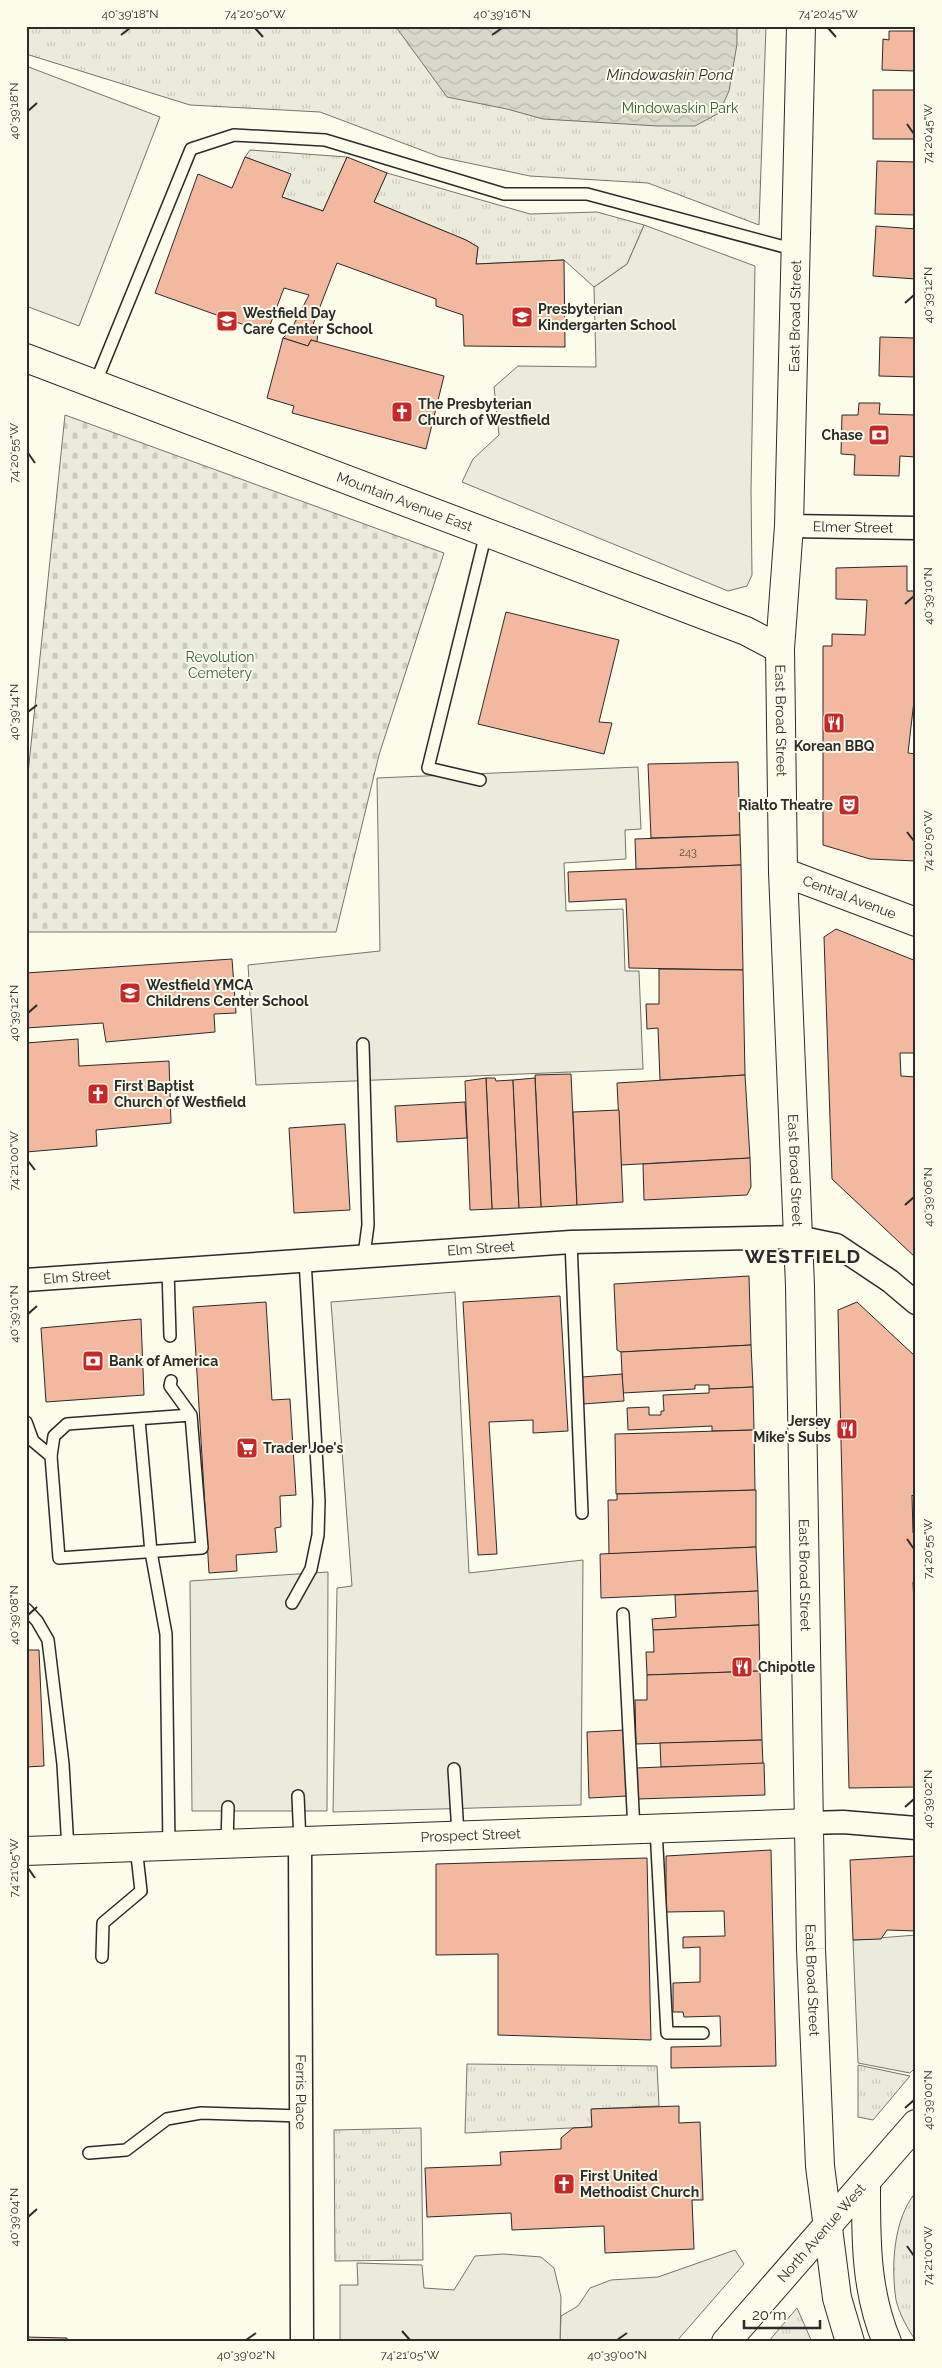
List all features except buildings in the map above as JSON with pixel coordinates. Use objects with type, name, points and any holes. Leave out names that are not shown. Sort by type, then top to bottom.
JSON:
[{"type":"street","name":"East Broad Street","points":[[801,26],[789,526],[780,649],[783,872],[798,1237],[813,2023],[820,2166],[826,2228],[837,2298],[850,2342]]},
{"type":"street","name":"Mountain Avenue East","points":[[26,358],[746,631],[780,649]]},
{"type":"street","name":"Elmer Street","points":[[789,526],[916,528]]},
{"type":"street","name":"Central Avenue","points":[[783,872],[916,922]]},
{"type":"street","name":"Elm Street","points":[[26,1280],[364,1256],[426,1254],[571,1242],[798,1237],[836,1244],[890,1281],[916,1303]]},
{"type":"street","name":"Prospect Street","points":[[26,1851],[300,1842],[458,1834],[843,1822],[916,1828]]},
{"type":"street","name":"Ferris Place","points":[[300,1842],[302,2342]]},
{"type":"street","name":"North Avenue West","points":[[726,2342],[916,2124]]},
{"type":"street","points":[[866,2183],[868,2270],[871,2294],[887,2342]]},
{"type":"lane","points":[[95,384],[191,149],[234,135],[325,140],[504,194],[587,194],[796,250]]},
{"type":"lane","points":[[480,780],[428,768],[486,534]]},
{"type":"lane","points":[[363,1044],[368,1225],[364,1256]]},
{"type":"lane","points":[[571,1242],[582,1513]]},
{"type":"lane","points":[[292,1603],[310,1569],[318,1535],[319,1501],[305,1260]]},
{"type":"lane","points":[[168,1270],[170,1336]]},
{"type":"lane","points":[[170,1381],[170,1386],[191,1415],[202,1548],[60,1558],[50,1456],[54,1436],[67,1424],[191,1415]]},
{"type":"lane","points":[[139,1420],[151,1552],[166,1634],[168,1846]]},
{"type":"lane","points":[[26,1422],[33,1441],[50,1456]]},
{"type":"lane","points":[[26,1609],[37,1621],[48,1640],[63,1764],[68,1849]]},
{"type":"lane","points":[[623,1614],[667,2033],[703,2033]]},
{"type":"lane","points":[[454,1769],[458,1834]]},
{"type":"lane","points":[[298,1796],[300,1842]]},
{"type":"lane","points":[[227,1844],[228,1807]]},
{"type":"lane","points":[[102,1957],[103,1923],[141,1891],[136,1847]]},
{"type":"lane","points":[[89,2152],[126,2150],[167,2119],[201,2113],[301,2116]]},
{"type":"green space","name":"Mindowaskin Park","points":[[26,26],[766,26],[759,225],[648,183],[530,176],[440,157],[320,112],[190,105],[26,54]]},
{"type":"green space","points":[[250,150],[347,157],[323,211],[282,197],[290,174],[245,157]]},
{"type":"green space","points":[[387,173],[530,214],[597,212],[644,225],[627,264],[594,287],[564,260],[476,264],[478,247],[466,240],[374,202]]},
{"type":"green space","points":[[644,225],[755,266],[751,490],[752,575],[747,586],[728,591],[462,482],[473,459],[499,435],[494,387],[518,366],[596,367],[594,287],[627,264]]},
{"type":"green space","name":"Revolution Cemetery","points":[[65,415],[444,553],[379,755],[336,932],[26,932],[26,793]]},
{"type":"green space","points":[[467,2064],[657,2066],[659,2106],[592,2109],[592,2127],[465,2133]]},
{"type":"green space","points":[[858,2065],[910,2076],[873,2120],[858,2117]]},
{"type":"green space","points":[[421,2128],[423,2260],[335,2261],[334,2130]]},
{"type":"green space","points":[[916,2192],[916,2341],[897,2305],[894,2287],[894,2258],[902,2216]]},
{"type":"green space","points":[[735,2250],[744,2264],[676,2342],[560,2342],[561,2316],[578,2306],[590,2288],[611,2280],[658,2277]]},
{"type":"green space","points":[[797,2308],[812,2342],[768,2342]]},
{"type":"shaded area","points":[[26,66],[160,117],[79,326],[26,306]]},
{"type":"shaded area","points":[[638,767],[641,829],[625,830],[626,859],[564,863],[566,911],[623,909],[625,971],[639,971],[643,1069],[256,1085],[248,965],[380,951],[377,778]]},
{"type":"shaded area","points":[[455,1292],[469,1573],[583,1560],[581,1805],[333,1812],[337,1588],[352,1586],[331,1302]]},
{"type":"shaded area","points":[[328,1572],[327,1811],[192,1811],[190,1581]]},
{"type":"shaded area","points":[[916,1935],[916,2067],[910,2073],[858,2063],[853,1940]]},
{"type":"shaded area","points":[[503,2254],[541,2257],[554,2268],[561,2297],[560,2342],[340,2342],[340,2285],[358,2285],[357,2263],[422,2265],[424,2288],[454,2290],[475,2256]]},
{"type":"water","name":"Mindowaskin Pond","points":[[373,26],[737,26],[737,44],[729,91],[719,113],[695,126],[658,126],[543,119],[507,109],[447,97],[396,27]]},
{"type":"place","name":"Presbyterian Kindergarten School","points":[[522,317]]},
{"type":"place","name":"Westfield Day Care Center School","points":[[227,321]]},
{"type":"place","name":"The Presbyterian Church of Westfield","points":[[402,412]]},
{"type":"place","name":"Chase","points":[[879,435]]},
{"type":"place","name":"Korean BBQ","points":[[834,723]]},
{"type":"place","name":"Rialto Theatre","points":[[849,805]]},
{"type":"place","name":"Westfield YMCA Childrens Center School","points":[[130,993]]},
{"type":"place","name":"First Baptist Church of Westfield","points":[[98,1094]]},
{"type":"place","name":"Bank of America","points":[[93,1361]]},
{"type":"place","name":"Jersey Mike's Subs","points":[[847,1429]]},
{"type":"place","name":"Trader Joe's","points":[[247,1448]]},
{"type":"place","name":"Chipotle","points":[[742,1667]]},
{"type":"place","name":"First United Methodist Church","points":[[564,2184]]},
{"type":"district","name":"WESTFIELD","points":[[803,1256]]}]
